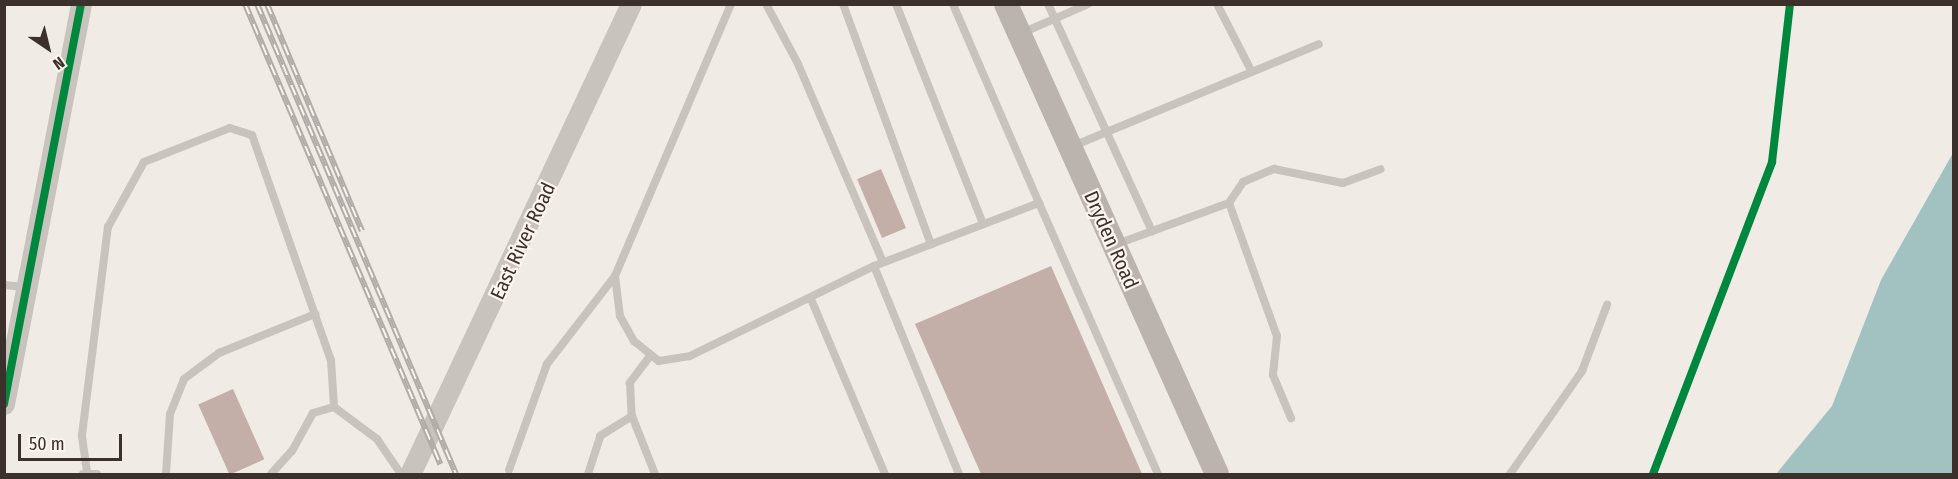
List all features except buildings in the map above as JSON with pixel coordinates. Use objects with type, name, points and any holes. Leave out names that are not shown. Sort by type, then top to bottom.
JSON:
[{"type":"main road","name":"Dryden Road","points":[[1006,4],[1217,474]]},
{"type":"street","points":[[4,404],[81,4]]},
{"type":"street","name":"East River Road","points":[[410,474],[631,4]]},
{"type":"lane","points":[[509,470],[547,364],[615,276],[731,4]]},
{"type":"lane","points":[[766,4],[798,64],[959,474]]},
{"type":"lane","points":[[843,4],[931,244]]},
{"type":"lane","points":[[896,4],[983,224]]},
{"type":"lane","points":[[953,4],[1158,474]]},
{"type":"lane","points":[[1048,4],[1109,131],[1152,231]]},
{"type":"lane","points":[[1019,34],[1088,4]]},
{"type":"lane","points":[[1217,4],[1252,72]]},
{"type":"lane","points":[[1070,148],[1320,44]]},
{"type":"lane","points":[[98,474],[85,473],[82,435],[108,227],[144,162],[230,128],[252,135],[331,360],[334,407],[377,439],[401,474]]},
{"type":"lane","points":[[1113,245],[1229,203],[1243,182],[1274,169],[1343,183],[1381,169]]},
{"type":"lane","points":[[615,276],[620,316],[650,356],[659,361],[690,356],[811,299],[878,264],[1039,203]]},
{"type":"lane","points":[[1229,203],[1277,336],[1273,375],[1291,418]]},
{"type":"lane","points":[[4,285],[27,287]]},
{"type":"lane","points":[[811,299],[885,474]]},
{"type":"lane","points":[[1510,474],[1582,371],[1607,305]]},
{"type":"lane","points":[[166,474],[170,414],[184,379],[219,353],[315,314]]},
{"type":"lane","points":[[650,356],[630,383],[632,416],[655,474]]},
{"type":"lane","points":[[271,474],[292,451],[313,413],[334,407]]},
{"type":"lane","points":[[588,474],[600,436],[632,416]]},
{"type":"water","points":[[1953,153],[1953,474],[1776,474],[1832,406],[1881,280]]},
{"type":"railway","points":[[245,4],[440,464]]},
{"type":"railway","points":[[257,4],[456,474]]},
{"type":"railway","points":[[267,4],[362,231]]},
{"type":"cycle path","points":[[4,404],[81,4]]},
{"type":"cycle path","points":[[1653,474],[1772,162],[1790,4]]}]
